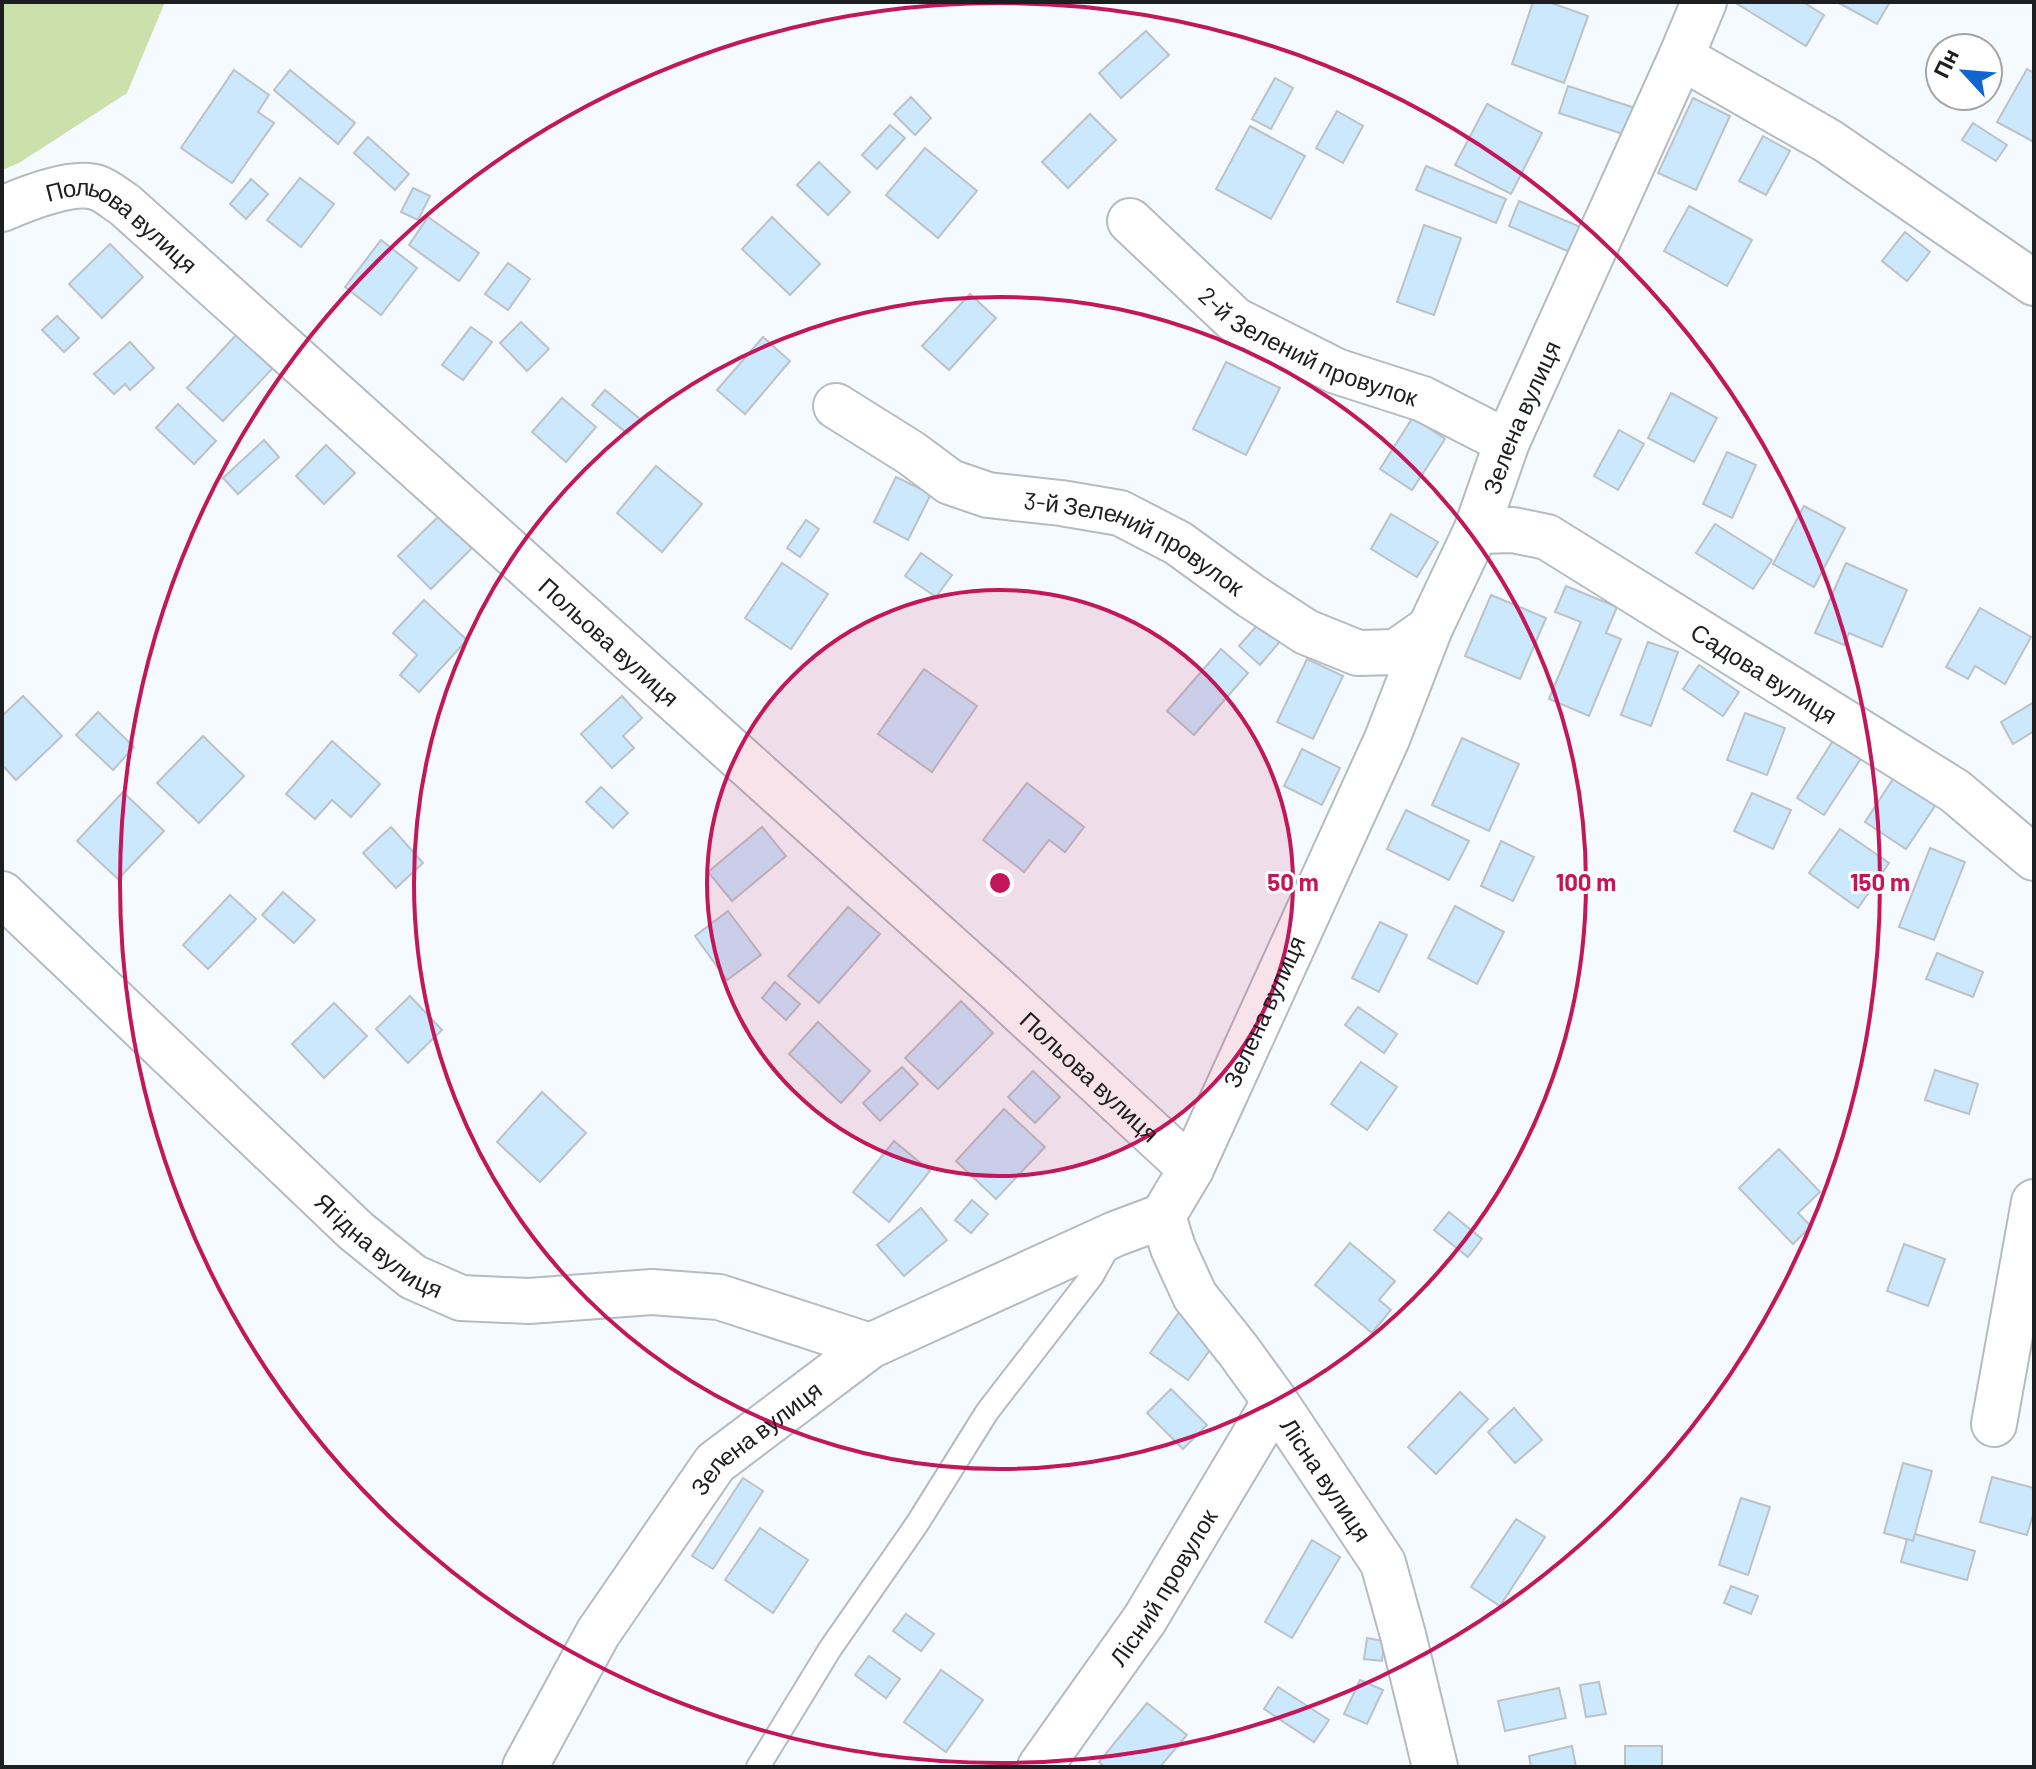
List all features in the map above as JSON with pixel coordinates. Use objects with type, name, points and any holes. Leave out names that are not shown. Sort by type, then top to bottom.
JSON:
[{"type":"street","name":"Зелена вулиця","points":[[525,1767],[598,1633],[715,1463],[870,1346],[1115,1234],[1163,1216],[1191,1169],[1387,739],[1430,628],[1476,531],[1507,442],[1704,2]]},
{"type":"street","points":[[1681,57],[1828,141],[2034,283]]},
{"type":"street","name":"Польова вулиця","points":[[2,209],[70,186],[98,187],[125,205],[1000,992],[1191,1169]]},
{"type":"street","name":"2-й Зелений провулок","points":[[1130,221],[1235,320],[1336,371],[1423,399],[1507,442]]},
{"type":"street","name":"3-й Зелений провулок","points":[[836,406],[911,453],[950,482],[988,495],[1120,513],[1178,543],[1306,632],[1358,653],[1396,652],[1430,628]]},
{"type":"street","name":"Садова вулиця","points":[[1476,531],[1513,530],[1547,537],[1955,791],[2034,858]]},
{"type":"street","name":"Ягідна вулиця","points":[[2,894],[356,1231],[413,1277],[461,1298],[529,1301],[652,1292],[719,1297],[870,1346]]},
{"type":"street","points":[[1994,1424],[2034,1202]]},
{"type":"street","name":"Лісна вулиця","points":[[1163,1216],[1173,1248],[1195,1296],[1275,1401],[1383,1563],[1435,1767]]},
{"type":"street","name":"Лісний провулок","points":[[1040,1767],[1145,1619],[1275,1401]]},
{"type":"lane","points":[[758,1767],[830,1649],[917,1524],[987,1412],[1092,1276],[1115,1234]]},
{"type":"green space","points":[[2,2],[165,2],[127,93],[19,163],[2,170]]},
{"type":"building","points":[[1533,2],[1549,2],[1588,16],[1564,83],[1512,64]]},
{"type":"building","points":[[1734,2],[1803,2],[1824,15],[1806,46]]},
{"type":"building","points":[[1837,2],[1890,2],[1877,24]]},
{"type":"building","points":[[1146,31],[1169,55],[1121,98],[1099,73]]},
{"type":"building","points":[[2027,69],[2034,73],[2034,142],[1997,122]]},
{"type":"building","points":[[234,70],[269,95],[258,112],[274,123],[232,183],[181,148]]},
{"type":"building","points":[[290,70],[355,123],[338,144],[274,90]]},
{"type":"building","points":[[1275,78],[1293,88],[1271,129],[1252,119]]},
{"type":"building","points":[[1568,86],[1641,110],[1632,137],[1559,113]]},
{"type":"building","points":[[911,97],[931,118],[915,135],[894,114]]},
{"type":"building","points":[[1693,98],[1730,116],[1696,190],[1658,173]]},
{"type":"building","points":[[1487,104],[1542,133],[1511,194],[1455,165]]},
{"type":"building","points":[[1337,111],[1363,126],[1343,163],[1316,148]]},
{"type":"building","points":[[1090,114],[1116,140],[1068,188],[1042,162]]},
{"type":"building","points":[[1973,123],[2007,145],[1996,161],[1962,140]]},
{"type":"building","points":[[890,125],[905,138],[877,169],[862,155]]},
{"type":"building","points":[[1250,126],[1305,156],[1271,219],[1216,189]]},
{"type":"building","points":[[1763,136],[1790,151],[1766,195],[1739,181]]},
{"type":"building","points":[[368,137],[409,174],[395,190],[354,153]]},
{"type":"building","points":[[925,148],[977,191],[938,238],[886,195]]},
{"type":"building","points":[[819,162],[850,192],[828,215],[797,185]]},
{"type":"building","points":[[1426,166],[1506,199],[1496,223],[1416,190]]},
{"type":"building","points":[[300,178],[334,204],[301,247],[267,220]]},
{"type":"building","points":[[251,179],[268,194],[246,219],[230,204]]},
{"type":"building","points":[[413,188],[430,196],[418,220],[401,212]]},
{"type":"building","points":[[1519,201],[1590,231],[1579,256],[1509,226]]},
{"type":"building","points":[[1689,206],[1752,240],[1727,286],[1664,251]]},
{"type":"building","points":[[428,217],[479,253],[459,281],[409,245]]},
{"type":"building","points":[[772,217],[820,264],[790,295],[742,249]]},
{"type":"building","points":[[1424,225],[1461,238],[1434,315],[1397,302]]},
{"type":"building","points":[[1905,232],[1930,252],[1907,281],[1882,261]]},
{"type":"building","points":[[381,240],[417,268],[381,315],[345,287]]},
{"type":"building","points":[[110,244],[143,277],[102,318],[69,284]]},
{"type":"building","points":[[508,263],[530,279],[508,310],[485,294]]},
{"type":"building","points":[[970,294],[996,318],[949,370],[922,346]]},
{"type":"building","points":[[57,316],[79,338],[64,352],[42,330]]},
{"type":"building","points":[[521,322],[549,349],[527,371],[500,343]]},
{"type":"building","points":[[471,327],[492,342],[463,380],[442,365]]},
{"type":"building","points":[[237,334],[273,368],[223,421],[187,388]]},
{"type":"building","points":[[763,337],[790,361],[745,414],[717,390]]},
{"type":"building","points":[[130,342],[154,368],[130,390],[125,384],[114,394],[94,374]]},
{"type":"building","points":[[1226,362],[1280,388],[1246,455],[1193,429]]},
{"type":"building","points":[[605,390],[640,419],[628,434],[592,405]]},
{"type":"building","points":[[1671,393],[1717,418],[1694,462],[1648,438]]},
{"type":"building","points":[[562,398],[596,427],[566,462],[532,432]]},
{"type":"building","points":[[178,404],[216,441],[194,464],[156,428]]},
{"type":"building","points":[[1413,417],[1445,439],[1412,490],[1380,469]]},
{"type":"building","points":[[1619,430],[1644,444],[1618,490],[1594,476]]},
{"type":"building","points":[[264,440],[279,457],[238,494],[223,478]]},
{"type":"building","points":[[326,445],[355,473],[324,504],[296,476]]},
{"type":"building","points":[[1727,452],[1756,465],[1732,518],[1703,504]]},
{"type":"building","points":[[656,466],[702,504],[662,552],[617,513]]},
{"type":"building","points":[[896,477],[931,494],[908,540],[874,522]]},
{"type":"building","points":[[1804,506],[1845,528],[1814,587],[1773,564]]},
{"type":"building","points":[[1391,514],[1438,542],[1417,577],[1371,549]]},
{"type":"building","points":[[439,516],[472,548],[431,589],[398,556]]},
{"type":"building","points":[[806,520],[819,529],[800,557],[787,548]]},
{"type":"building","points":[[1715,524],[1772,560],[1753,589],[1696,553]]},
{"type":"building","points":[[921,553],[952,575],[936,597],[905,576]]},
{"type":"building","points":[[782,563],[828,594],[791,649],[745,618]]},
{"type":"building","points":[[1846,563],[1907,590],[1882,647],[1849,633],[1844,645],[1815,633]]},
{"type":"building","points":[[1566,586],[1617,607],[1606,633],[1621,639],[1589,716],[1549,699],[1581,622],[1555,612]]},
{"type":"building","points":[[1491,595],[1546,618],[1520,679],[1465,656]]},
{"type":"building","points":[[424,600],[467,640],[419,692],[400,675],[417,655],[393,633]]},
{"type":"building","points":[[1980,608],[2031,637],[2005,684],[1975,666],[1968,679],[1946,667]]},
{"type":"building","points":[[1261,621],[1282,639],[1260,665],[1239,646]]},
{"type":"building","points":[[1648,642],[1678,652],[1651,726],[1621,715]]},
{"type":"building","points":[[1221,649],[1248,673],[1194,735],[1167,711]]},
{"type":"building","points":[[1307,659],[1343,676],[1313,739],[1277,722]]},
{"type":"building","points":[[1699,665],[1739,692],[1723,716],[1683,689]]},
{"type":"building","points":[[924,669],[977,706],[932,772],[878,734]]},
{"type":"building","points":[[23,696],[62,736],[16,780],[2,765],[2,716]]},
{"type":"building","points":[[622,696],[642,718],[623,736],[634,748],[612,768],[581,734]]},
{"type":"building","points":[[2034,702],[2034,731],[2013,744],[2001,722]]},
{"type":"building","points":[[98,712],[134,747],[113,770],[76,735]]},
{"type":"building","points":[[1745,713],[1785,728],[1767,775],[1727,760]]},
{"type":"building","points":[[203,736],[244,776],[199,823],[157,783]]},
{"type":"building","points":[[1462,738],[1519,764],[1489,831],[1432,805]]},
{"type":"building","points":[[1834,739],[1862,757],[1824,815],[1797,798]]},
{"type":"building","points":[[332,741],[380,784],[351,817],[332,800],[315,819],[286,794]]},
{"type":"building","points":[[1302,749],[1340,768],[1322,805],[1284,786]]},
{"type":"building","points":[[1895,776],[1937,803],[1906,849],[1865,822]]},
{"type":"building","points":[[1027,783],[1084,827],[1065,852],[1049,840],[1024,872],[983,840]]},
{"type":"building","points":[[601,787],[628,813],[613,828],[586,802]]},
{"type":"building","points":[[123,792],[164,831],[118,879],[77,841]]},
{"type":"building","points":[[1752,793],[1791,810],[1773,849],[1734,831]]},
{"type":"building","points":[[1406,810],[1469,841],[1449,880],[1387,849]]},
{"type":"building","points":[[391,827],[423,863],[396,888],[363,853]]},
{"type":"building","points":[[762,827],[786,856],[732,901],[708,872]]},
{"type":"building","points":[[1840,829],[1889,863],[1858,908],[1809,873]]},
{"type":"building","points":[[1501,841],[1534,857],[1513,901],[1481,886]]},
{"type":"building","points":[[1930,848],[1965,862],[1934,940],[1899,927]]},
{"type":"building","points":[[283,892],[315,920],[294,943],[262,915]]},
{"type":"building","points":[[230,895],[256,919],[208,969],[183,945]]},
{"type":"building","points":[[1455,906],[1504,932],[1477,984],[1428,958]]},
{"type":"building","points":[[848,907],[880,934],[819,1003],[788,976]]},
{"type":"building","points":[[728,911],[761,955],[727,980],[695,936]]},
{"type":"building","points":[[1380,922],[1407,935],[1379,992],[1352,978]]},
{"type":"building","points":[[1937,953],[1983,972],[1973,997],[1926,979]]},
{"type":"building","points":[[775,982],[800,1004],[786,1020],[762,998]]},
{"type":"building","points":[[410,996],[442,1030],[408,1063],[376,1029]]},
{"type":"building","points":[[961,1001],[993,1033],[938,1089],[905,1058]]},
{"type":"building","points":[[334,1003],[367,1036],[324,1078],[292,1044]]},
{"type":"building","points":[[1358,1007],[1397,1034],[1384,1053],[1345,1025]]},
{"type":"building","points":[[818,1022],[870,1071],[841,1103],[789,1054]]},
{"type":"building","points":[[1361,1062],[1397,1087],[1367,1130],[1331,1104]]},
{"type":"building","points":[[902,1067],[918,1084],[880,1121],[863,1103]]},
{"type":"building","points":[[1935,1070],[1978,1084],[1969,1114],[1925,1100]]},
{"type":"building","points":[[1033,1071],[1060,1097],[1035,1123],[1008,1097]]},
{"type":"building","points":[[542,1092],[586,1133],[540,1182],[497,1142]]},
{"type":"building","points":[[1004,1109],[1045,1147],[996,1199],[956,1161]]},
{"type":"building","points":[[894,1141],[930,1171],[889,1222],[853,1192]]},
{"type":"building","points":[[1779,1149],[1820,1192],[1798,1213],[1811,1226],[1793,1244],[1739,1188]]},
{"type":"building","points":[[972,1200],[988,1214],[971,1233],[955,1220]]},
{"type":"building","points":[[921,1208],[947,1240],[904,1276],[877,1245]]},
{"type":"building","points":[[1449,1212],[1482,1239],[1468,1257],[1434,1230]]},
{"type":"building","points":[[1350,1243],[1395,1281],[1379,1300],[1391,1310],[1372,1333],[1315,1285]]},
{"type":"building","points":[[1904,1244],[1945,1259],[1928,1306],[1887,1291]]},
{"type":"building","points":[[1182,1308],[1221,1335],[1188,1380],[1150,1353]]},
{"type":"building","points":[[1171,1389],[1207,1425],[1183,1449],[1147,1413]]},
{"type":"building","points":[[1460,1392],[1488,1419],[1436,1474],[1408,1447]]},
{"type":"building","points":[[1514,1408],[1542,1440],[1515,1463],[1488,1432]]},
{"type":"building","points":[[1903,1463],[1932,1471],[1913,1541],[1884,1533]]},
{"type":"building","points":[[1992,1477],[2034,1488],[2034,1511],[2027,1535],[1980,1522]]},
{"type":"building","points":[[743,1478],[763,1491],[713,1569],[692,1556]]},
{"type":"building","points":[[1741,1498],[1770,1507],[1748,1575],[1719,1565]]},
{"type":"building","points":[[1516,1519],[1545,1537],[1500,1606],[1471,1587]]},
{"type":"building","points":[[760,1528],[808,1560],[773,1613],[725,1580]]},
{"type":"building","points":[[1915,1534],[1975,1551],[1967,1580],[1901,1562],[1907,1539],[1913,1541]]},
{"type":"building","points":[[1312,1540],[1340,1557],[1292,1638],[1265,1622]]},
{"type":"building","points":[[1731,1586],[1758,1596],[1751,1614],[1724,1603]]},
{"type":"building","points":[[906,1614],[934,1634],[921,1651],[893,1631]]},
{"type":"building","points":[[1367,1638],[1384,1641],[1382,1661],[1364,1659]]},
{"type":"building","points":[[869,1656],[900,1679],[886,1698],[855,1675]]},
{"type":"building","points":[[941,1670],[983,1700],[946,1752],[904,1722]]},
{"type":"building","points":[[1360,1680],[1383,1690],[1367,1724],[1344,1714]]},
{"type":"building","points":[[1599,1682],[1606,1714],[1586,1717],[1580,1685]]},
{"type":"building","points":[[1278,1687],[1329,1720],[1314,1742],[1264,1709]]},
{"type":"building","points":[[1559,1688],[1566,1718],[1505,1731],[1498,1701]]},
{"type":"building","points":[[1147,1703],[1187,1735],[1160,1767],[1105,1767],[1099,1762]]},
{"type":"building","points":[[1572,1746],[1576,1767],[1531,1767],[1529,1756]]},
{"type":"building","points":[[1625,1746],[1662,1746],[1662,1767],[1625,1767]]}]
